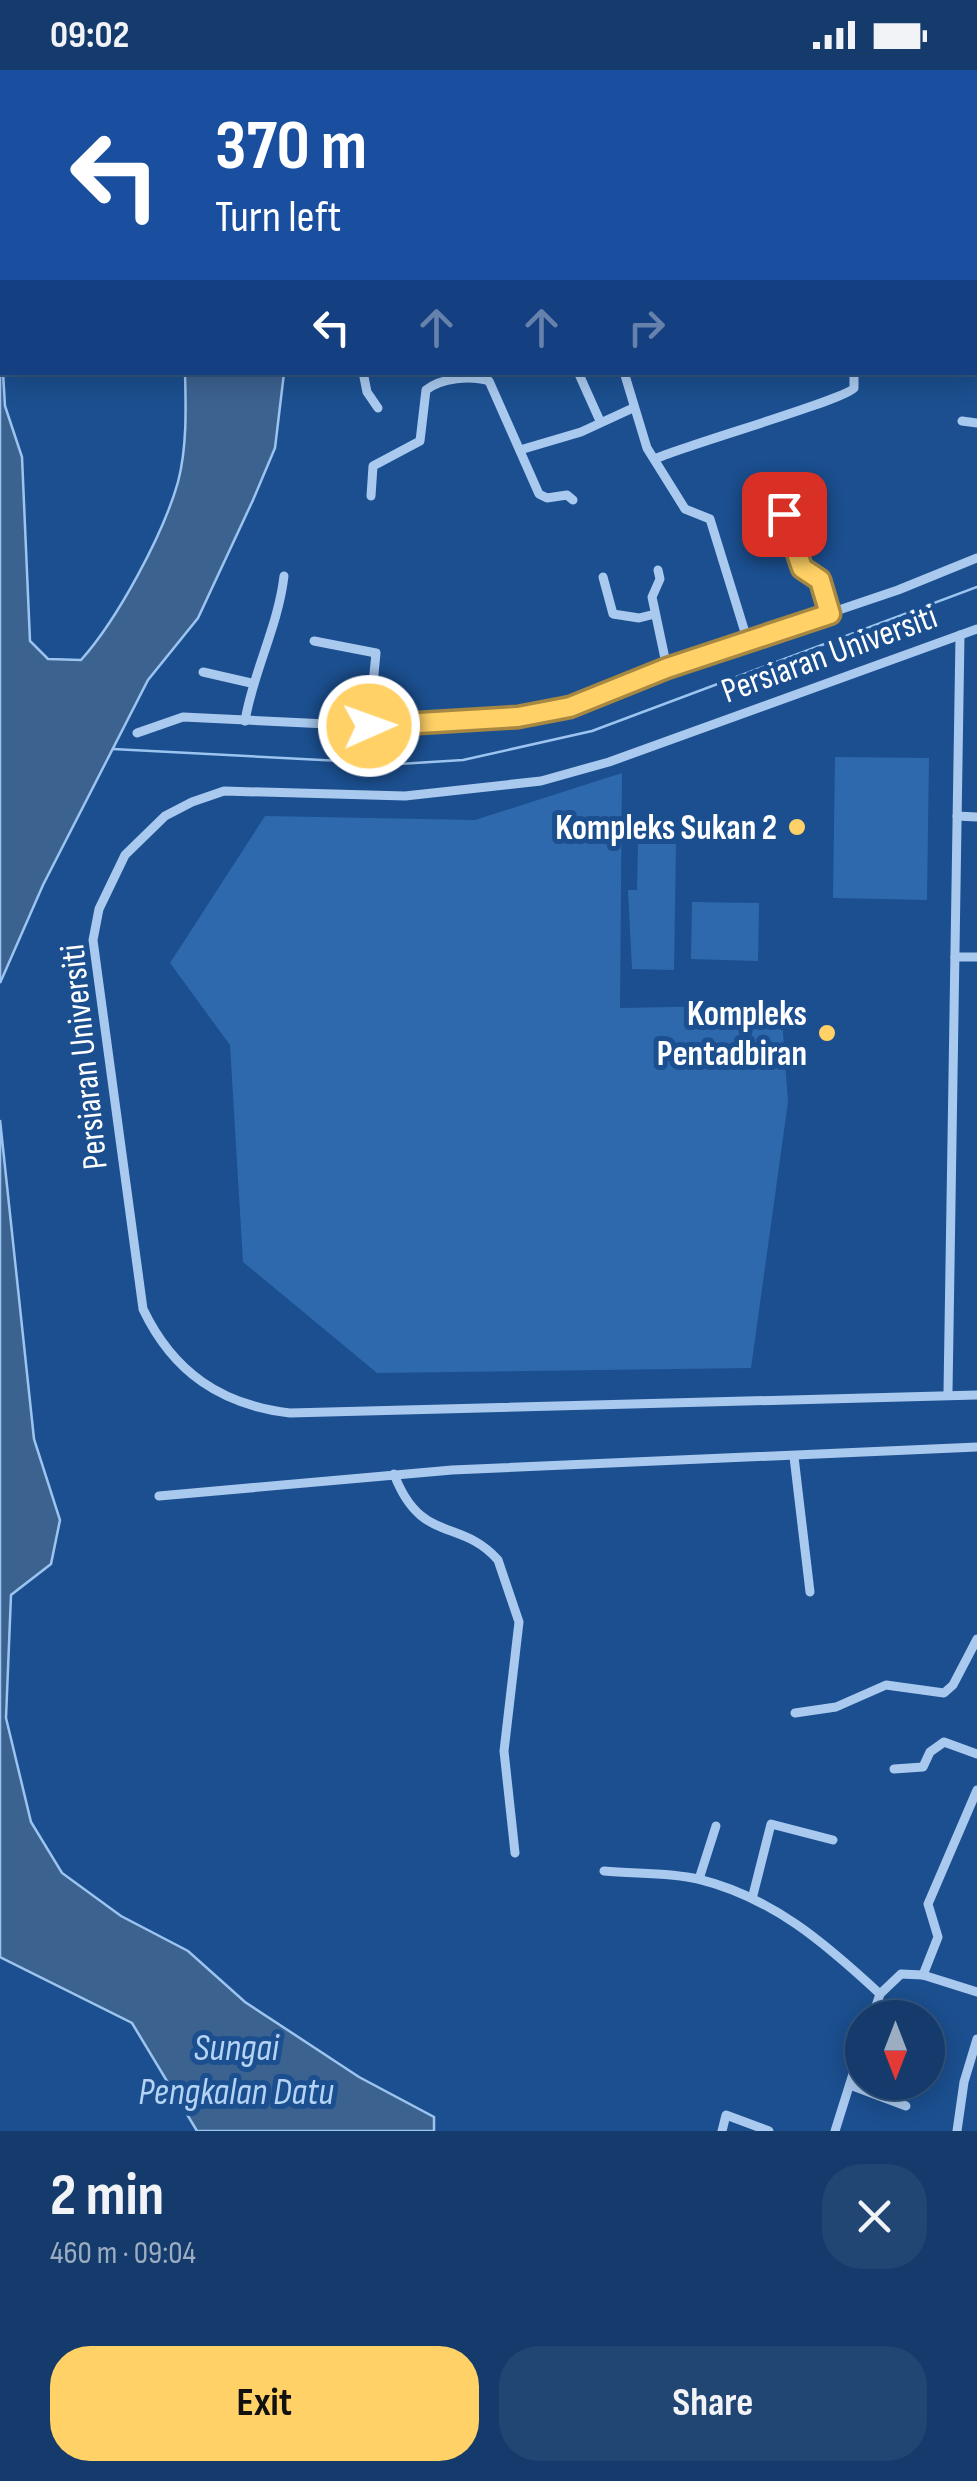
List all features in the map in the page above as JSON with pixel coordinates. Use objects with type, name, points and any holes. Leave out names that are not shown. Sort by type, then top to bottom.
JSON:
[{"type":"street","points":[[363,375],[366,392],[378,408]]},
{"type":"street","points":[[579,375],[600,420]]},
{"type":"street","points":[[625,375],[633,408],[654,459],[685,509],[710,520],[748,642]]},
{"type":"street","points":[[654,459],[812,404],[840,398],[854,388],[854,375]]},
{"type":"street","points":[[371,496],[373,466],[413,446],[424,434],[426,390],[435,383],[475,377],[489,381],[543,498],[567,495],[573,500]]},
{"type":"street","points":[[520,450],[581,432],[633,408]]},
{"type":"street","points":[[962,421],[977,423]]},
{"type":"street","points":[[784,514],[802,568],[820,580],[830,614]]},
{"type":"street","points":[[137,733],[183,717],[369,726],[518,717],[570,707],[667,668],[830,614],[977,558]]},
{"type":"street","points":[[658,570],[660,582],[652,593],[667,668]]},
{"type":"street","points":[[245,721],[251,682],[262,660],[284,576]]},
{"type":"street","points":[[602,577],[613,614],[639,618],[655,614]]},
{"type":"street","name":"Persiaran Universiti","points":[[977,629],[609,762],[541,781],[405,796],[224,791],[192,802],[165,816],[125,855],[99,909],[93,940],[143,1309],[156,1338],[178,1363],[200,1384],[232,1401],[290,1413],[948,1392],[977,1395]]},
{"type":"street","points":[[948,1392],[960,635]]},
{"type":"street","points":[[314,641],[376,653],[369,726]]},
{"type":"street","points":[[203,672],[251,682]]},
{"type":"street","points":[[957,816],[977,817]]},
{"type":"street","points":[[955,958],[977,958]]},
{"type":"street","points":[[159,1496],[394,1474],[977,1447]]},
{"type":"street","points":[[794,1457],[810,1592]]},
{"type":"street","points":[[394,1474],[405,1502],[422,1520],[498,1560],[518,1616],[504,1750],[515,1852]]},
{"type":"street","points":[[794,1713],[836,1707],[886,1685],[944,1694],[953,1685],[977,1639]]},
{"type":"street","points":[[894,1769],[923,1766],[930,1752],[944,1742],[977,1754]]},
{"type":"street","points":[[923,1975],[938,1938],[928,1912],[932,1892],[977,1790]]},
{"type":"street","points":[[753,1895],[771,1824],[833,1840]]},
{"type":"street","points":[[699,1880],[716,1826]]},
{"type":"street","points":[[604,1872],[699,1880],[721,1890],[753,1895],[827,1945],[880,1994]]},
{"type":"street","points":[[878,2000],[900,1974],[923,1975],[977,1992]]},
{"type":"street","points":[[957,2131],[964,2082],[977,2039]]},
{"type":"street","points":[[835,2131],[845,2100]]},
{"type":"street","points":[[890,2100],[906,2106]]},
{"type":"street","points":[[722,2131],[726,2114],[769,2131]]},
{"type":"shaded area","points":[[835,757],[929,758],[927,900],[833,898]]},
{"type":"shaded area","points":[[622,773],[620,1008],[781,1005],[788,1102],[751,1368],[377,1373],[243,1262],[230,1045],[170,963],[265,816],[475,820]]},
{"type":"shaded area","points":[[638,844],[676,844],[674,970],[632,969],[628,890],[637,890]]},
{"type":"shaded area","points":[[692,902],[759,903],[758,961],[691,959]]},
{"type":"water","points":[[0,375],[3,375],[5,406],[22,457],[30,641],[48,659],[81,660],[124,600],[171,503],[181,469],[185,375],[284,375],[275,448],[198,618],[148,680],[43,885],[0,983]]},
{"type":"water","name":"Sungai Pengkalan Datu","points":[[0,1120],[34,1439],[60,1520],[51,1564],[11,1595],[6,1718],[31,1822],[62,1873],[121,1916],[188,1951],[245,2002],[359,2077],[434,2117],[434,2131],[197,2131],[132,2023],[0,1957]]},
{"type":"waterway","points":[[113,749],[399,764],[463,760],[592,731],[977,587]]},
{"type":"place","name":"Kompleks Sukan 2","points":[[797,827]]},
{"type":"place","name":"Kompleks Pentadbiran","points":[[827,1033]]},
{"type":"route","points":[[369,726],[458,723],[570,707],[667,668],[830,614],[820,580],[802,568],[784,514]]}]
